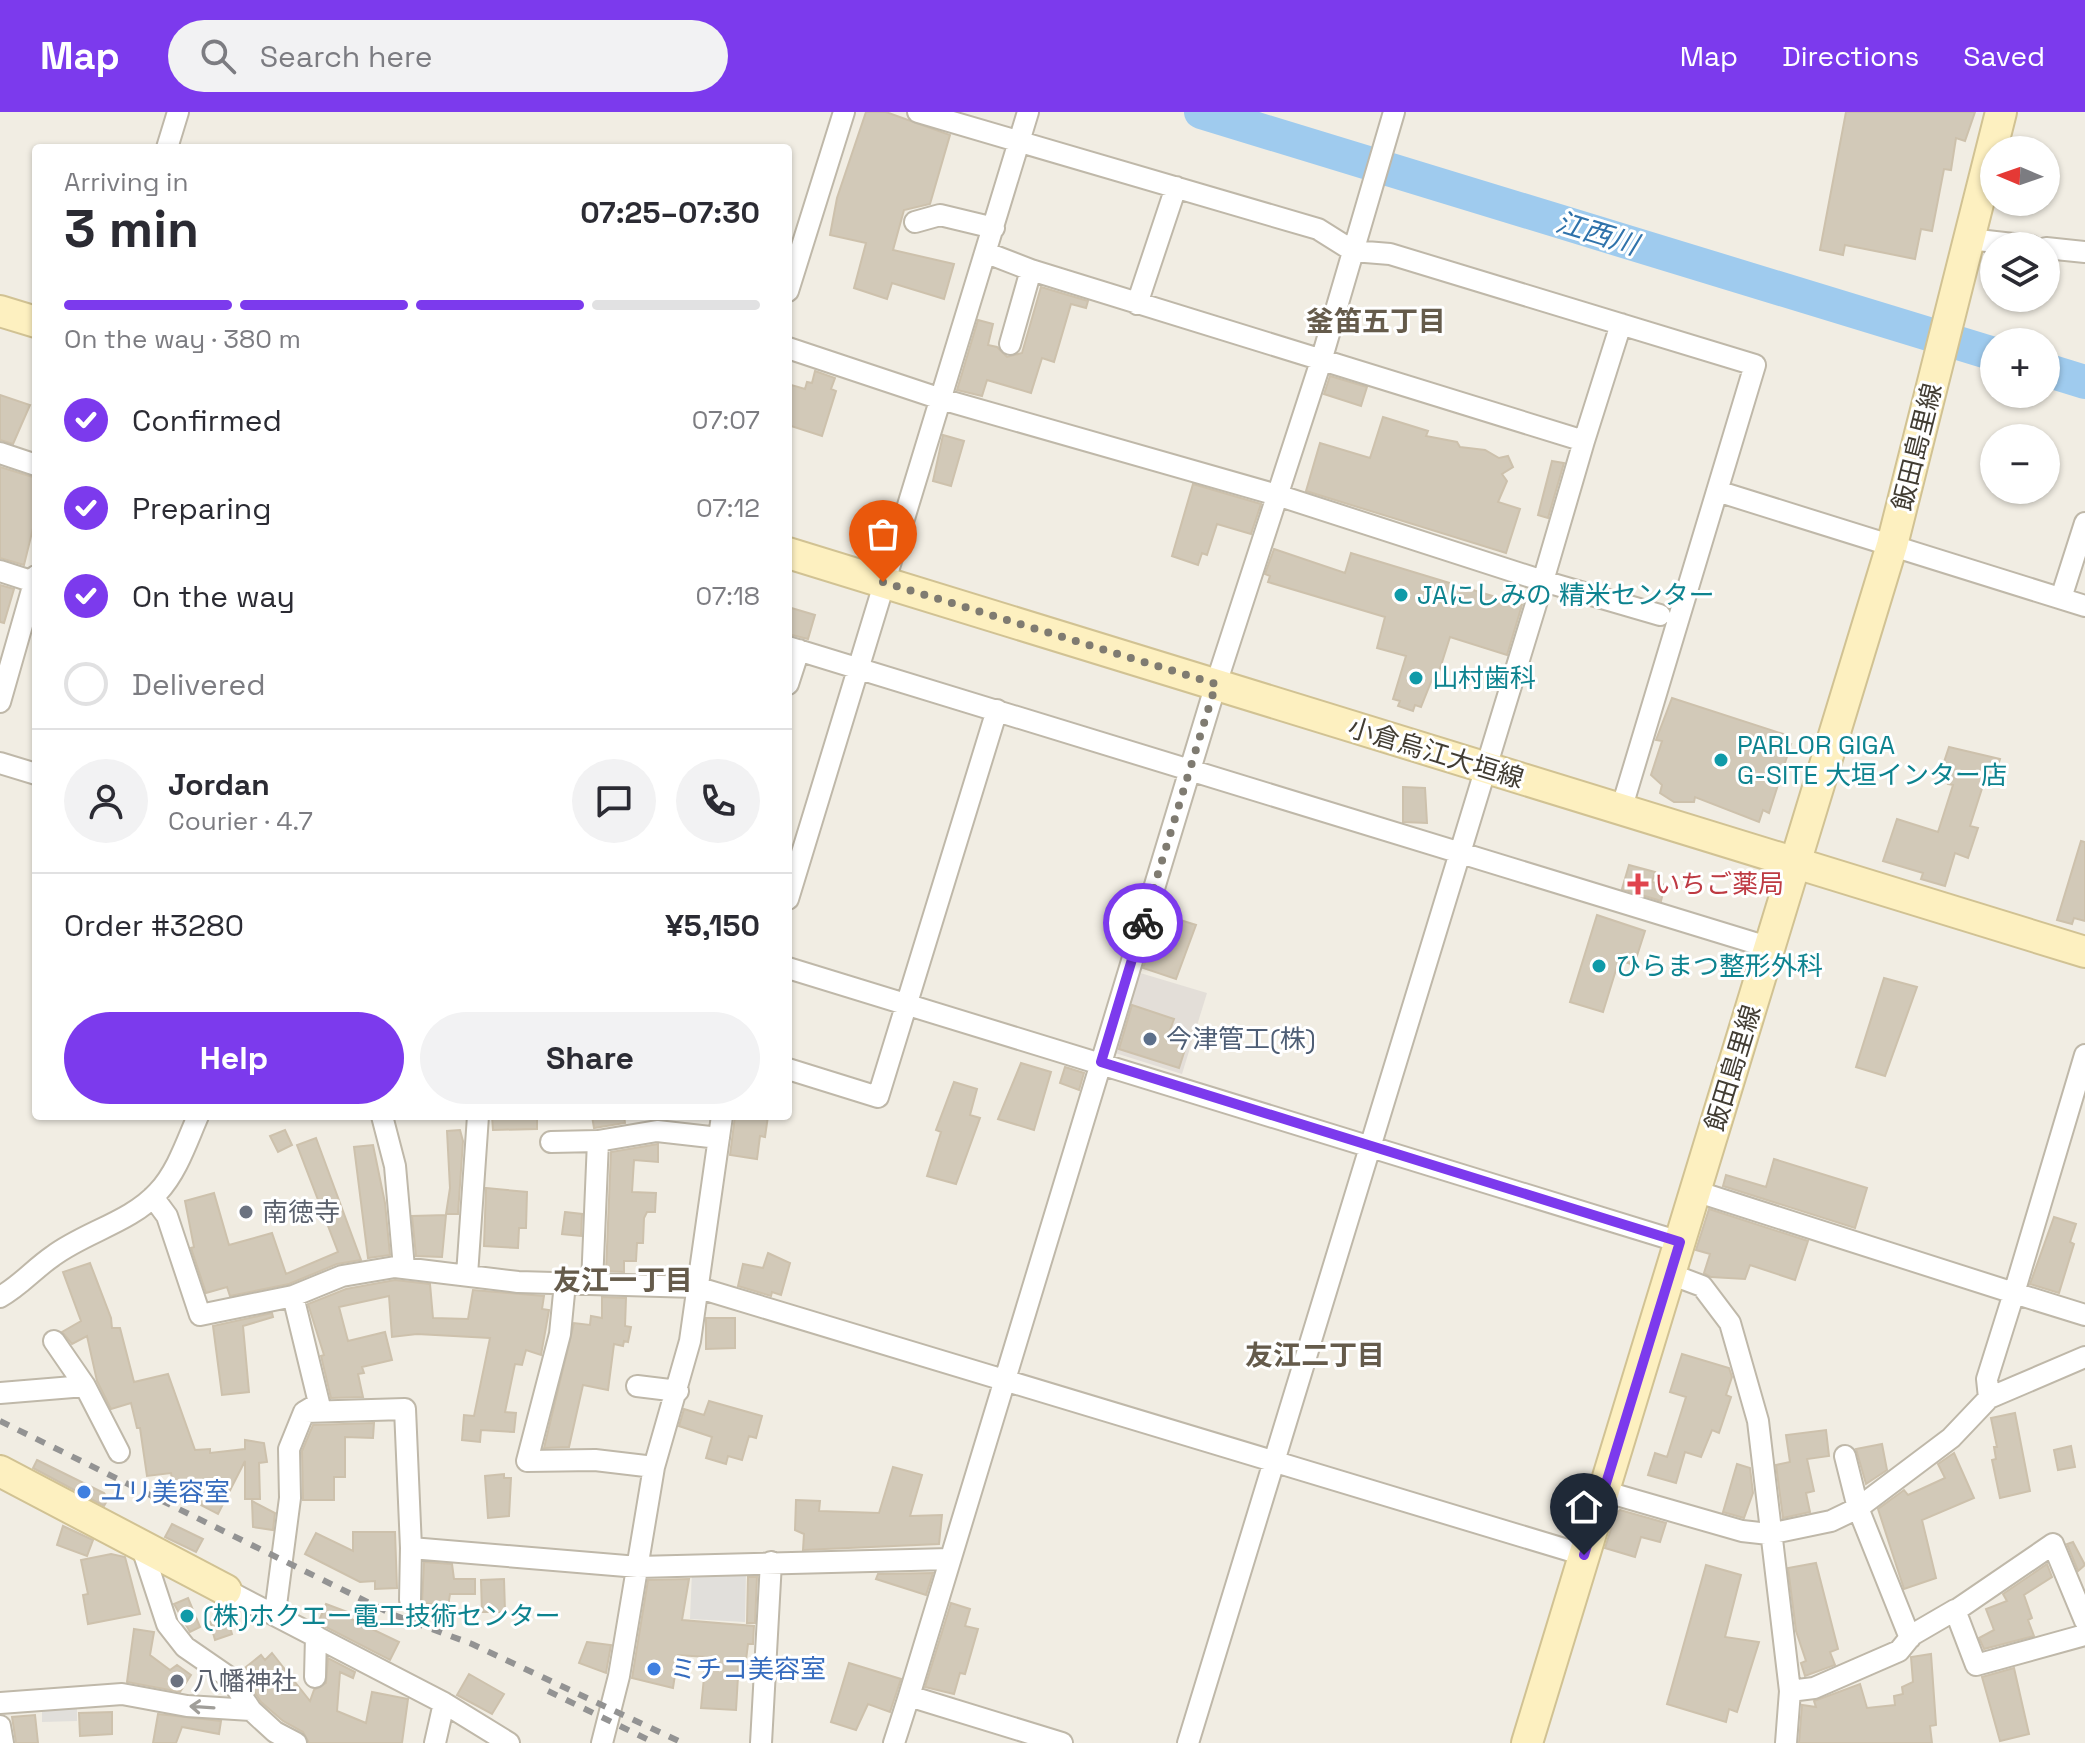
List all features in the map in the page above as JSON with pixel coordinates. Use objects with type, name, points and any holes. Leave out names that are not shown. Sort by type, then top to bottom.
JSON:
[{"type":"main road","name":"飯田島里線","points":[[1527,1743],[1892,545],[2001,112]]},
{"type":"main road","points":[[0,311],[32,321]]},
{"type":"main road","name":"小倉烏江大垣線","points":[[792,554],[2085,952]]},
{"type":"main road","points":[[0,1471],[226,1590]]},
{"type":"street","points":[[168,144],[178,112]]},
{"type":"street","points":[[792,278],[844,112]]},
{"type":"street","points":[[918,112],[1318,229],[1354,243],[1755,365],[1621,810]]},
{"type":"street","points":[[792,878],[1028,112]]},
{"type":"street","points":[[894,1743],[1216,684],[1321,361],[1394,112]]},
{"type":"street","points":[[1137,304],[1176,187]]},
{"type":"street","points":[[915,222],[940,215],[994,228]]},
{"type":"street","points":[[1969,239],[1980,240]]},
{"type":"street","points":[[2060,249],[2085,252]]},
{"type":"street","points":[[987,253],[1137,304],[1584,441]]},
{"type":"street","points":[[1010,344],[1031,270]]},
{"type":"street","points":[[1188,1743],[1621,324]]},
{"type":"street","points":[[792,349],[941,399],[1277,495],[1543,581],[1660,615]]},
{"type":"street","points":[[0,453],[32,464]]},
{"type":"street","points":[[1717,491],[2085,606]]},
{"type":"street","points":[[2061,598],[2085,523]]},
{"type":"street","points":[[0,571],[32,578]]},
{"type":"street","points":[[0,702],[32,590]]},
{"type":"street","points":[[793,649],[1771,948]]},
{"type":"street","points":[[792,1070],[878,1097],[997,710]]},
{"type":"street","points":[[0,763],[32,773]]},
{"type":"street","points":[[792,969],[1680,1242]]},
{"type":"street","points":[[1989,1398],[1987,1379],[2085,1055]]},
{"type":"street","points":[[0,1297],[18,1287],[53,1255],[153,1197],[181,1156],[196,1120]]},
{"type":"street","points":[[383,1120],[395,1166],[404,1268]]},
{"type":"street","points":[[467,1275],[478,1120]]},
{"type":"street","points":[[602,1743],[619,1676],[654,1467],[690,1341],[721,1120]]},
{"type":"street","points":[[551,1142],[598,1141],[657,1131],[719,1138]]},
{"type":"street","points":[[592,1284],[598,1141]]},
{"type":"street","points":[[1695,1191],[2085,1315]]},
{"type":"street","points":[[153,1197],[167,1216],[200,1315],[293,1296],[342,1276],[404,1268],[565,1283],[696,1287],[1584,1555]]},
{"type":"street","points":[[1670,1274],[1702,1286],[1730,1323],[1758,1421],[1790,1691],[1786,1743]]},
{"type":"street","points":[[565,1283],[560,1334],[527,1461],[595,1460],[654,1467]]},
{"type":"street","points":[[275,1613],[290,1498],[289,1449],[304,1412],[319,1403],[293,1296]]},
{"type":"street","points":[[54,1341],[85,1386],[119,1452]]},
{"type":"street","points":[[1603,1491],[1742,1531],[1769,1534],[1831,1521],[1858,1508],[1951,1438],[1989,1398],[2085,1357]]},
{"type":"street","points":[[0,1393],[85,1386]]},
{"type":"street","points":[[637,1386],[678,1391]]},
{"type":"street","points":[[304,1412],[405,1409],[410,1600]]},
{"type":"street","points":[[1845,1456],[1858,1508],[1910,1638]]},
{"type":"street","points":[[1790,1691],[1814,1688],[1899,1651],[1910,1638],[2053,1544],[2085,1621]]},
{"type":"street","points":[[142,1548],[167,1624],[185,1647],[230,1678],[251,1710],[275,1732],[296,1743]]},
{"type":"street","points":[[411,1548],[638,1567],[950,1559]]},
{"type":"street","points":[[761,1743],[771,1562]]},
{"type":"street","points":[[226,1590],[444,1703],[509,1743]]},
{"type":"street","points":[[1955,1611],[1976,1665],[2085,1635]]},
{"type":"street","points":[[315,1677],[316,1636]]},
{"type":"street","points":[[0,1703],[122,1694],[187,1706],[251,1710]]},
{"type":"street","points":[[909,1696],[1062,1743]]},
{"type":"street","points":[[435,1743],[444,1703]]},
{"type":"street","points":[[0,1726],[3,1743]]},
{"type":"shaded area","points":[[1137,972],[1207,993],[1182,1074],[1112,1052]]},
{"type":"shaded area","points":[[746,1571],[745,1622],[690,1619],[692,1572]]},
{"type":"shaded area","points":[[77,1705],[77,1721],[42,1722],[42,1706]]},
{"type":"building","points":[[866,112],[886,112],[950,135],[930,204],[904,210],[893,250],[954,264],[944,299],[892,283],[887,299],[854,288],[866,243],[830,235],[837,198]]},
{"type":"building","points":[[1846,112],[1975,112],[1965,141],[1956,138],[1951,170],[1944,169],[1932,231],[1921,229],[1915,259],[1845,245],[1843,255],[1820,250]]},
{"type":"building","points":[[1041,287],[1088,301],[1086,308],[1071,304],[1054,362],[1042,358],[1031,393],[987,380],[982,396],[957,390],[978,320],[993,324],[988,345],[997,347],[1007,357],[1022,353]]},
{"type":"building","points":[[815,371],[835,378],[831,389],[836,391],[822,436],[792,426],[792,385],[805,389],[807,382],[812,383]]},
{"type":"building","points":[[1330,376],[1367,387],[1361,406],[1324,394]]},
{"type":"building","points":[[0,395],[30,405],[13,444],[0,440]]},
{"type":"building","points":[[1383,417],[1428,431],[1426,436],[1457,442],[1460,447],[1485,450],[1499,458],[1508,456],[1513,467],[1502,474],[1507,481],[1498,502],[1520,509],[1506,553],[1306,491],[1320,443],[1370,458]]},
{"type":"building","points":[[943,435],[964,441],[951,486],[933,481]]},
{"type":"building","points":[[1552,461],[1564,463],[1548,518],[1538,515]]},
{"type":"building","points":[[0,467],[32,477],[32,532],[24,565],[0,558]]},
{"type":"building","points":[[1193,484],[1261,504],[1251,534],[1217,524],[1207,555],[1202,553],[1198,565],[1172,556]]},
{"type":"building","name":"JAにしみの 精米センター","points":[[1274,549],[1345,573],[1351,553],[1522,605],[1507,655],[1450,637],[1437,678],[1433,677],[1421,707],[1415,705],[1413,711],[1398,706],[1400,701],[1393,699],[1406,656],[1377,648],[1385,617],[1268,582],[1270,576],[1265,574]]},
{"type":"building","points":[[0,585],[14,589],[4,623],[0,622]]},
{"type":"building","points":[[792,608],[815,615],[808,639],[792,635]]},
{"type":"building","name":"PARLOR GIGA G-SITE 大垣インター店","points":[[1672,698],[1786,735],[1783,743],[1791,744],[1769,813],[1763,810],[1759,822],[1695,797],[1694,802],[1674,802],[1660,793],[1662,785],[1651,775],[1662,741],[1656,740]]},
{"type":"building","points":[[1949,747],[2000,759],[1994,778],[1986,776],[1970,826],[1978,828],[1968,858],[1955,853],[1945,886],[1921,879],[1923,873],[1883,861],[1897,819],[1938,832],[1953,785],[1948,784],[1952,771],[1942,768]]},
{"type":"building","points":[[1403,787],[1425,788],[1427,823],[1403,822]]},
{"type":"building","points":[[2081,841],[2085,842],[2085,921],[2074,918],[2072,924],[2057,920]]},
{"type":"building","name":"いちご薬局","points":[[1629,865],[1655,872],[1652,882],[1665,885],[1661,901],[1622,889]]},
{"type":"building","points":[[1164,915],[1196,925],[1176,979],[1143,968]]},
{"type":"building","name":"ひらまつ整形外科","points":[[1597,915],[1645,931],[1634,965],[1619,960],[1603,1012],[1570,1002]]},
{"type":"building","points":[[1884,978],[1917,987],[1885,1076],[1856,1067]]},
{"type":"building","name":"今津管工(株)","points":[[1132,1005],[1174,1019],[1168,1036],[1187,1043],[1179,1068],[1119,1049]]},
{"type":"building","points":[[1021,1063],[1051,1072],[1034,1130],[998,1119]]},
{"type":"building","points":[[1065,1067],[1084,1073],[1079,1090],[1060,1083]]},
{"type":"building","points":[[954,1082],[977,1089],[970,1115],[980,1118],[956,1184],[927,1176],[941,1132],[936,1130]]},
{"type":"building","points":[[492,1120],[537,1120],[537,1129],[493,1130]]},
{"type":"building","points":[[593,1120],[625,1120],[625,1123],[594,1128]]},
{"type":"building","points":[[734,1120],[767,1120],[765,1137],[760,1136],[757,1159],[730,1155]]},
{"type":"building","points":[[285,1130],[292,1145],[278,1152],[270,1136]]},
{"type":"building","points":[[460,1130],[463,1141],[458,1214],[446,1214],[450,1188],[447,1131]]},
{"type":"building","points":[[316,1138],[361,1260],[337,1264],[289,1284],[230,1296],[227,1287],[206,1293],[191,1248],[194,1247],[185,1201],[214,1193],[229,1245],[272,1233],[286,1274],[338,1252],[297,1145]]},
{"type":"building","points":[[658,1144],[658,1162],[634,1160],[632,1192],[656,1193],[655,1212],[647,1212],[644,1218],[643,1243],[637,1243],[636,1261],[624,1261],[624,1272],[606,1271],[611,1152]]},
{"type":"building","points":[[373,1145],[385,1203],[390,1255],[368,1258],[354,1147]]},
{"type":"building","points":[[1774,1159],[1867,1188],[1855,1228],[1723,1186],[1726,1175],[1766,1187]]},
{"type":"building","points":[[486,1188],[527,1192],[526,1228],[519,1228],[518,1248],[484,1246]]},
{"type":"building","points":[[1709,1209],[1808,1241],[1795,1280],[1750,1265],[1745,1279],[1711,1277],[1704,1273],[1710,1254],[1696,1250]]},
{"type":"building","points":[[565,1212],[582,1214],[581,1236],[562,1234]]},
{"type":"building","points":[[446,1215],[442,1257],[416,1256],[412,1216]]},
{"type":"building","points":[[2054,1217],[2076,1224],[2070,1242],[2074,1244],[2059,1293],[2030,1284]]},
{"type":"building","points":[[768,1253],[790,1263],[781,1295],[772,1292],[771,1296],[738,1286],[743,1264],[763,1268]]},
{"type":"building","points":[[90,1263],[112,1328],[120,1328],[134,1382],[168,1374],[195,1450],[210,1449],[210,1453],[245,1449],[245,1440],[264,1443],[267,1462],[259,1463],[260,1499],[245,1499],[245,1461],[218,1514],[174,1491],[171,1473],[147,1476],[140,1428],[137,1428],[131,1403],[111,1409],[97,1381],[87,1336],[72,1344],[62,1332],[81,1321],[63,1272]]},
{"type":"building","points":[[395,1280],[430,1284],[433,1318],[468,1319],[473,1290],[544,1296],[542,1309],[549,1310],[541,1355],[526,1350],[522,1365],[515,1364],[505,1412],[516,1413],[514,1432],[481,1430],[480,1442],[462,1440],[464,1415],[474,1416],[490,1338],[417,1334],[392,1337],[389,1296],[339,1307],[348,1341],[385,1332],[392,1360],[362,1367],[364,1373],[358,1374],[363,1397],[331,1398],[321,1356],[324,1355],[308,1304],[346,1289]]},
{"type":"building","points":[[602,1297],[626,1298],[625,1326],[631,1327],[628,1342],[624,1341],[623,1346],[614,1344],[608,1390],[583,1385],[569,1447],[544,1448],[574,1323],[590,1325],[591,1316],[602,1318]]},
{"type":"building","points":[[272,1313],[273,1317],[243,1326],[249,1392],[222,1395],[213,1326]]},
{"type":"building","points":[[706,1318],[735,1318],[735,1348],[706,1349]]},
{"type":"building","points":[[1682,1354],[1729,1368],[1732,1377],[1726,1395],[1731,1397],[1719,1433],[1712,1430],[1701,1457],[1685,1452],[1676,1483],[1648,1475],[1655,1453],[1667,1457],[1686,1397],[1670,1392]]},
{"type":"building","points":[[709,1401],[762,1416],[756,1438],[749,1436],[742,1460],[728,1456],[726,1464],[706,1458],[712,1437],[679,1426],[684,1409],[704,1415]]},
{"type":"building","points":[[2015,1413],[2030,1491],[2000,1498],[1992,1460],[1996,1459],[1994,1447],[1997,1447],[1991,1418]]},
{"type":"building","points":[[374,1423],[373,1438],[345,1437],[345,1477],[334,1477],[334,1500],[303,1500],[302,1451],[313,1425]]},
{"type":"building","points":[[1826,1430],[1829,1456],[1807,1459],[1814,1491],[1806,1493],[1810,1512],[1783,1518],[1776,1465],[1790,1462],[1786,1435]]},
{"type":"building","points":[[1882,1444],[1887,1470],[1866,1484],[1856,1449]]},
{"type":"building","points":[[2071,1446],[2075,1467],[2058,1470],[2054,1450]]},
{"type":"building","points":[[1954,1453],[1974,1498],[1922,1520],[1936,1578],[1904,1589],[1878,1509],[1904,1490],[1908,1495],[1945,1478],[1938,1464]]},
{"type":"building","points":[[37,1460],[104,1493],[108,1499],[104,1506],[33,1468]]},
{"type":"building","points":[[1737,1464],[1750,1468],[1753,1493],[1744,1518],[1723,1512]]},
{"type":"building","points":[[893,1467],[922,1475],[910,1516],[942,1515],[939,1544],[803,1550],[804,1534],[795,1530],[796,1500],[820,1501],[819,1511],[879,1513]]},
{"type":"building","points":[[504,1474],[504,1478],[511,1478],[509,1516],[488,1518],[485,1476]]},
{"type":"building","points":[[252,1501],[275,1513],[273,1530],[253,1527]]},
{"type":"building","points":[[1620,1510],[1666,1523],[1660,1542],[1641,1537],[1635,1557],[1605,1548],[1616,1513]]},
{"type":"building","points":[[172,1524],[203,1539],[196,1552],[165,1537]]},
{"type":"building","points":[[63,1526],[93,1540],[87,1556],[57,1545]]},
{"type":"building","points":[[353,1532],[395,1532],[397,1588],[375,1589],[375,1581],[360,1582],[305,1554],[316,1533],[353,1551]]},
{"type":"building","points":[[2073,1542],[2085,1565],[2078,1571],[2067,1544]]},
{"type":"building","points":[[111,1554],[125,1557],[140,1614],[88,1624],[83,1595],[88,1594],[81,1560]]},
{"type":"building","points":[[424,1562],[452,1564],[454,1579],[475,1579],[475,1594],[450,1594],[448,1606],[422,1603]]},
{"type":"building","points":[[1816,1563],[1838,1649],[1830,1652],[1835,1665],[1805,1676],[1801,1663],[1806,1661],[1796,1631],[1788,1568]]},
{"type":"building","points":[[2047,1564],[2052,1577],[2024,1595],[2034,1636],[1984,1649],[1979,1638],[1994,1630],[1986,1609],[2007,1601],[2003,1594]]},
{"type":"building","points":[[1706,1565],[1741,1575],[1725,1637],[1759,1642],[1737,1712],[1729,1709],[1726,1722],[1667,1704]]},
{"type":"building","points":[[933,1573],[926,1595],[876,1579],[878,1574]]},
{"type":"building","points":[[748,1577],[757,1577],[755,1623],[747,1623]]},
{"type":"building","points":[[504,1579],[505,1612],[482,1612],[481,1580]]},
{"type":"building","points":[[689,1579],[682,1620],[754,1626],[753,1644],[748,1644],[746,1660],[739,1659],[736,1710],[701,1708],[706,1657],[678,1655],[673,1688],[632,1678],[648,1580]]},
{"type":"building","name":"(株)ホクエー電工技術センター","points":[[188,1598],[200,1627],[190,1632],[174,1604]]},
{"type":"building","points":[[951,1603],[970,1609],[965,1626],[978,1629],[965,1674],[960,1673],[954,1694],[925,1687]]},
{"type":"building","points":[[326,1604],[353,1614],[351,1619],[399,1642],[390,1660],[318,1623]]},
{"type":"building","points":[[227,1617],[232,1634],[215,1640],[210,1622]]},
{"type":"building","points":[[134,1629],[154,1632],[150,1655],[170,1670],[177,1665],[191,1675],[180,1692],[127,1682]]},
{"type":"building","points":[[587,1642],[611,1645],[606,1673],[579,1663]]},
{"type":"building","points":[[272,1653],[310,1701],[314,1690],[326,1683],[328,1658],[355,1672],[353,1678],[340,1672],[337,1711],[366,1723],[372,1692],[408,1699],[402,1743],[309,1743],[303,1732],[283,1721],[261,1702],[241,1671],[261,1655],[265,1660]]},
{"type":"building","points":[[1931,1654],[1936,1725],[1930,1726],[1932,1743],[1799,1743],[1802,1705],[1816,1707],[1814,1701],[1860,1684],[1867,1708],[1895,1705],[1894,1696],[1903,1694],[1902,1687],[1913,1682],[1911,1657]]},
{"type":"building","points":[[849,1663],[901,1679],[890,1712],[868,1704],[856,1730],[831,1722]]},
{"type":"building","points":[[2014,1668],[2029,1734],[2000,1741],[1982,1677]]},
{"type":"building","points":[[469,1674],[504,1694],[492,1714],[457,1695]]},
{"type":"building","points":[[112,1712],[112,1734],[80,1736],[79,1713]]},
{"type":"building","points":[[158,1714],[221,1721],[219,1734],[182,1727],[176,1743],[153,1743]]},
{"type":"building","points":[[35,1715],[38,1743],[16,1743],[12,1717]]},
{"type":"waterway","name":"江西川","points":[[1201,112],[1980,350]]},
{"type":"waterway","name":"江西川","points":[[2060,374],[2085,382]]},
{"type":"railway","points":[[0,1421],[394,1615],[472,1644],[683,1743]]},
{"type":"railway","points":[[548,1691],[655,1743]]},
{"type":"way so far","points":[[883,582],[1216,684],[1143,923]]},
{"type":"place","name":"JAにしみの 精米センター","points":[[1401,595]]},
{"type":"place","name":"山村歯科","points":[[1416,678]]},
{"type":"place","name":"PARLOR GIGA G-SITE 大垣インター店","points":[[1721,760]]},
{"type":"place","name":"いちご薬局","points":[[1638,884]]},
{"type":"place","name":"ひらまつ整形外科","points":[[1599,966]]},
{"type":"place","name":"今津管工(株)","points":[[1150,1039]]},
{"type":"place","name":"南徳寺","points":[[246,1212]]},
{"type":"place","name":"ユリ美容室","points":[[84,1492]]},
{"type":"place","name":"(株)ホクエー電工技術センター","points":[[187,1616]]},
{"type":"place","name":"ミチコ美容室","points":[[654,1669]]},
{"type":"place","name":"八幡神社","points":[[177,1681]]},
{"type":"district","name":"釜笛五丁目","points":[[1376,321]]},
{"type":"district","name":"友江一丁目","points":[[623,1280]]},
{"type":"district","name":"友江二丁目","points":[[1315,1355]]},
{"type":"route","points":[[1143,923],[1101,1062],[1680,1242],[1584,1555]]}]
